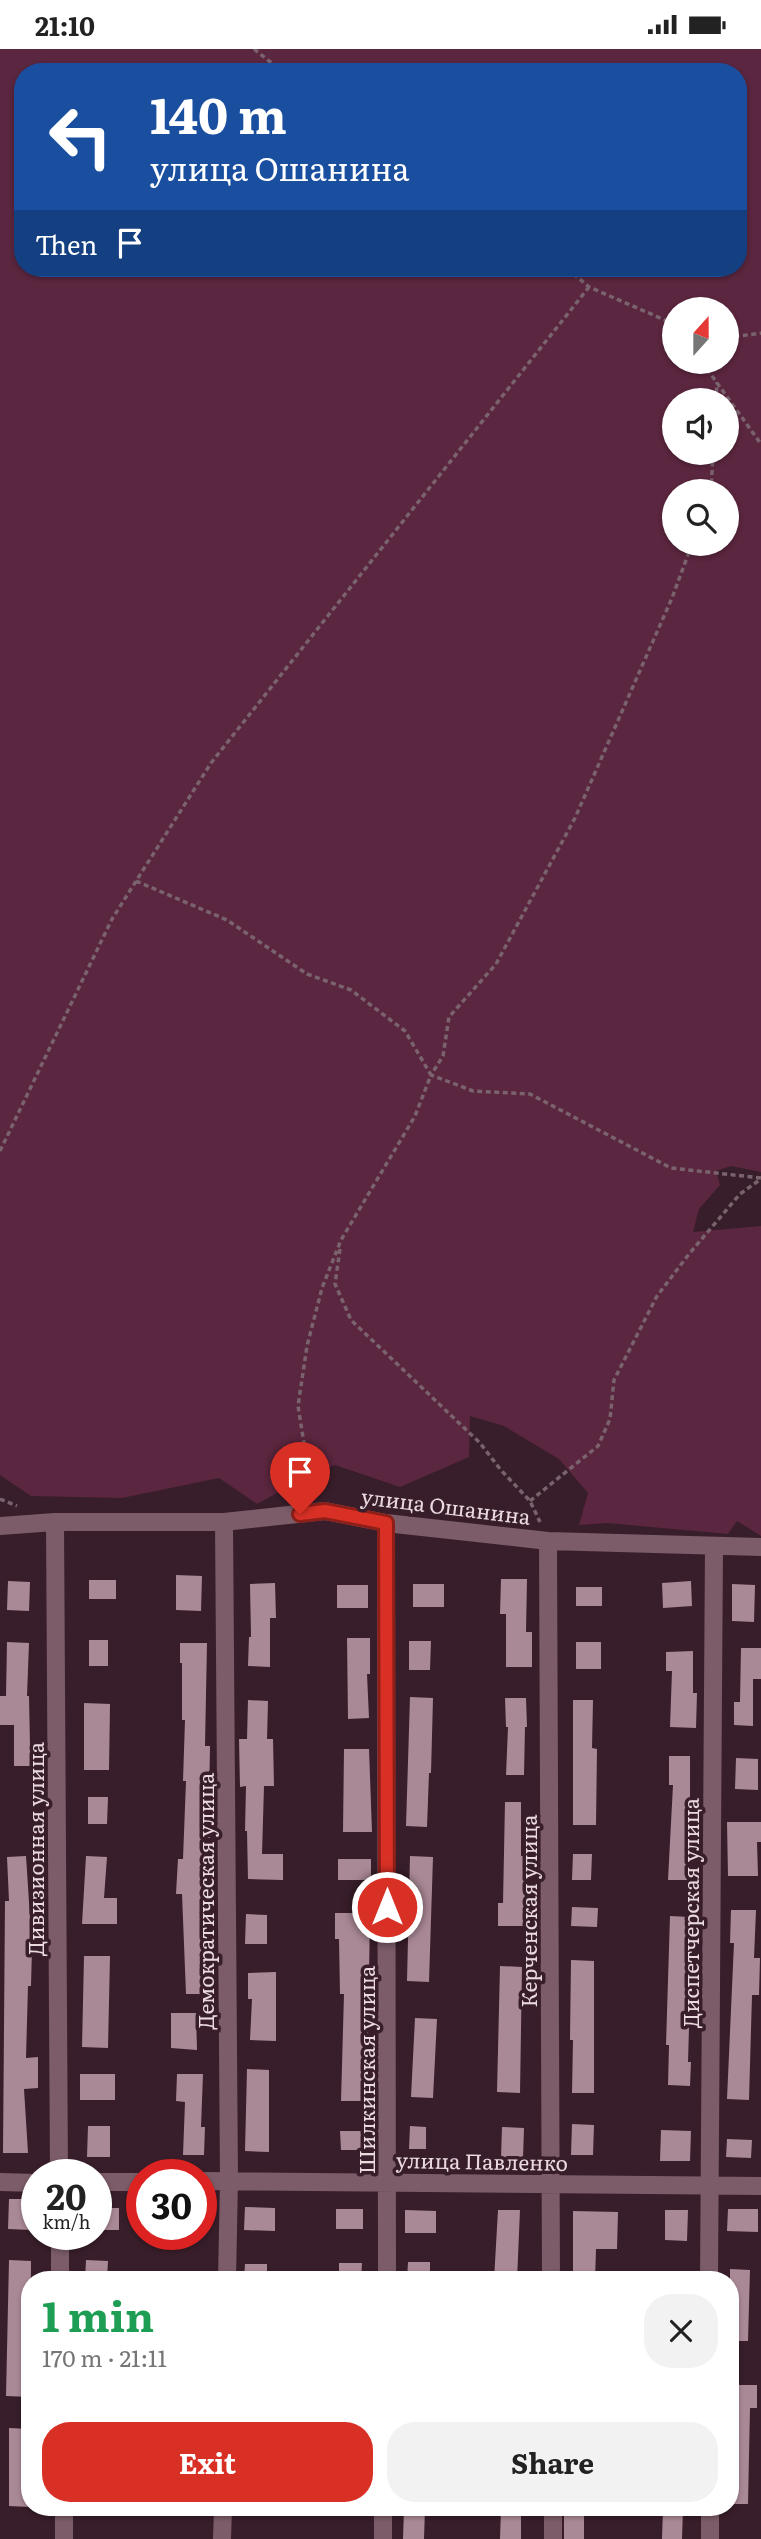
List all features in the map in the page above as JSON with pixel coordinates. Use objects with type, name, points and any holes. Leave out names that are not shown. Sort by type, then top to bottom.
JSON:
[{"type":"street","name":"улица Ошанина","points":[[0,1526],[55,1522],[224,1522],[325,1511],[386,1523],[548,1541],[761,1547]]},
{"type":"street","name":"Дивизионная улица","points":[[55,1522],[59,2159]]},
{"type":"street","name":"Демократическая улица","points":[[224,1522],[229,2180],[227,2271]]},
{"type":"street","name":"Шилкинская улица","points":[[386,1523],[387,2271]]},
{"type":"street","name":"Керченская улица","points":[[548,1541],[551,2271]]},
{"type":"street","name":"Диспетчерская улица","points":[[709,2271],[714,1546]]},
{"type":"street","name":"улица Павленко","points":[[217,2180],[761,2186]]},
{"type":"street","points":[[0,2182],[21,2183]]},
{"type":"street","points":[[60,2250],[60,2271]]},
{"type":"street","points":[[64,2516],[65,2539]]},
{"type":"street","points":[[222,2539],[223,2516]]},
{"type":"street","points":[[383,2516],[383,2539]]},
{"type":"street","points":[[552,2516],[553,2539]]},
{"type":"street","points":[[710,2516],[710,2539]]},
{"type":"path","points":[[254,49],[272,63]]},
{"type":"path","points":[[577,277],[589,287],[662,319]]},
{"type":"path","points":[[0,1151],[112,919],[211,763],[589,287]]},
{"type":"path","points":[[739,336],[761,333]]},
{"type":"path","points":[[712,375],[761,444]]},
{"type":"path","points":[[717,382],[717,388]]},
{"type":"path","points":[[325,1511],[308,1468],[298,1406],[307,1346],[322,1288],[341,1240],[415,1116],[431,1075],[443,1056],[449,1017],[496,964],[575,818],[687,556]]},
{"type":"path","points":[[136,881],[227,920],[307,974],[351,990],[405,1031],[431,1075],[473,1091],[530,1094],[671,1168],[761,1178]]},
{"type":"path","points":[[530,1501],[598,1446],[610,1419],[614,1380],[657,1296],[740,1194],[761,1178]]},
{"type":"path","points":[[341,1240],[335,1284],[351,1320],[480,1443],[530,1501],[548,1541]]},
{"type":"shaded area","points":[[0,49],[761,49],[761,1172],[731,1166],[716,1171],[720,1185],[699,1209],[693,1232],[761,1226],[761,1536],[737,1521],[728,1534],[607,1523],[579,1525],[588,1493],[559,1459],[504,1426],[470,1416],[469,1457],[400,1487],[335,1465],[319,1470],[257,1504],[219,1478],[122,1498],[31,1496],[0,1475]]},
{"type":"building","points":[[176,1575],[202,1576],[201,1611],[176,1610]]},
{"type":"building","points":[[501,1579],[527,1579],[526,1632],[532,1632],[532,1667],[506,1667],[506,1614],[500,1614]]},
{"type":"building","points":[[89,1580],[116,1580],[116,1599],[89,1599]]},
{"type":"building","points":[[8,1581],[30,1582],[29,1611],[7,1610]]},
{"type":"building","points":[[691,1581],[692,1606],[663,1608],[662,1583]]},
{"type":"building","points":[[275,1583],[276,1618],[270,1618],[270,1667],[248,1666],[251,1637],[250,1584]]},
{"type":"building","points":[[413,1584],[444,1584],[444,1607],[413,1607]]},
{"type":"building","points":[[732,1584],[755,1585],[754,1622],[732,1621]]},
{"type":"building","points":[[337,1585],[368,1585],[368,1608],[337,1608]]},
{"type":"building","points":[[576,1587],[602,1587],[602,1606],[576,1606]]},
{"type":"building","points":[[347,1638],[370,1638],[370,1674],[367,1674],[369,1718],[348,1719]]},
{"type":"building","points":[[89,1640],[108,1640],[108,1666],[89,1666]]},
{"type":"building","points":[[409,1641],[431,1641],[430,1670],[409,1670]]},
{"type":"building","points":[[7,1642],[29,1643],[27,1696],[30,1747],[41,1747],[41,1766],[14,1766],[14,1725],[0,1725],[0,1696],[6,1696]]},
{"type":"building","points":[[576,1642],[601,1642],[601,1669],[576,1669]]},
{"type":"building","points":[[180,1643],[207,1643],[205,1746],[210,1746],[211,1803],[210,1838],[204,1838],[201,1910],[205,1910],[208,1994],[186,1994],[182,1894],[176,1894],[178,1859],[183,1859],[186,1781],[183,1781],[185,1720],[182,1720]]},
{"type":"building","points":[[741,1648],[761,1648],[761,1679],[753,1679],[753,1726],[734,1725],[734,1702],[740,1702]]},
{"type":"building","points":[[693,1651],[693,1693],[697,1693],[696,1728],[670,1727],[672,1671],[666,1671],[666,1652]]},
{"type":"building","points":[[410,1697],[433,1698],[427,1827],[406,1826]]},
{"type":"building","points":[[505,1698],[526,1698],[524,1775],[506,1775],[508,1727]]},
{"type":"building","points":[[248,1700],[268,1701],[267,1739],[273,1739],[274,1786],[264,1786],[262,1854],[283,1854],[283,1880],[248,1879],[246,1786],[240,1787],[239,1739],[247,1739]]},
{"type":"building","points":[[573,1700],[593,1700],[592,1748],[597,1749],[596,1825],[573,1825]]},
{"type":"building","points":[[84,1703],[110,1704],[109,1770],[84,1770]]},
{"type":"building","points":[[344,1749],[369,1749],[372,1832],[343,1832]]},
{"type":"building","points":[[669,1756],[690,1756],[690,1880],[668,1880],[673,1785],[669,1785]]},
{"type":"building","points":[[736,1758],[758,1759],[758,1790],[735,1789]]},
{"type":"building","points":[[88,1797],[108,1797],[107,1824],[88,1824]]},
{"type":"building","points":[[505,1802],[521,1802],[521,1856],[526,1856],[525,1904],[529,1904],[529,1926],[498,1926],[498,1903],[503,1903]]},
{"type":"building","points":[[727,1822],[761,1822],[761,1842],[757,1842],[758,1876],[728,1876]]},
{"type":"building","points":[[573,1854],[592,1854],[591,1880],[572,1880]]},
{"type":"building","points":[[26,1856],[32,1948],[26,2058],[38,2057],[38,2088],[24,2089],[28,2153],[3,2153],[5,1901],[9,1901],[7,1857]]},
{"type":"building","points":[[86,1856],[107,1857],[104,1898],[117,1898],[117,1924],[82,1924]]},
{"type":"building","points":[[410,1856],[433,1857],[429,1982],[407,1981]]},
{"type":"building","points":[[338,1859],[371,1859],[371,1880],[338,1880]]},
{"type":"building","points":[[572,1907],[598,1908],[597,1927],[571,1926]]},
{"type":"building","points":[[731,1910],[756,1910],[754,1958],[760,1958],[759,1995],[752,1995],[749,2100],[727,2099],[734,1943],[730,1943]]},
{"type":"building","points":[[335,1913],[370,1913],[367,2101],[341,2101],[344,1994],[340,1994],[339,1939],[335,1939]]},
{"type":"building","points":[[246,1914],[267,1915],[267,1944],[245,1944]]},
{"type":"building","points":[[670,1916],[689,1917],[690,2086],[668,2085],[669,2045],[666,2045]]},
{"type":"building","points":[[84,1956],[110,1956],[108,2048],[82,2047]]},
{"type":"building","points":[[571,1960],[594,1961],[594,2093],[572,2093]]},
{"type":"building","points":[[500,1966],[522,1967],[520,2093],[497,2092]]},
{"type":"building","points":[[276,1972],[276,2041],[250,2040],[252,1999],[248,1999],[248,1973]]},
{"type":"building","points":[[171,2013],[196,2013],[197,2050],[171,2048]]},
{"type":"building","points":[[415,2018],[437,2019],[433,2098],[411,2097]]},
{"type":"building","points":[[247,2069],[269,2070],[269,2152],[245,2151]]},
{"type":"building","points":[[80,2074],[115,2074],[115,2100],[80,2100]]},
{"type":"building","points":[[177,2074],[203,2074],[201,2127],[205,2127],[204,2155],[183,2155],[185,2102],[176,2101]]},
{"type":"building","points":[[572,2124],[594,2125],[593,2155],[571,2155]]},
{"type":"building","points":[[88,2126],[110,2126],[110,2157],[87,2157]]},
{"type":"building","points":[[410,2126],[426,2127],[426,2149],[409,2149]]},
{"type":"building","points":[[502,2127],[524,2128],[523,2159],[501,2158]]},
{"type":"building","points":[[661,2130],[691,2131],[690,2161],[660,2161]]},
{"type":"building","points":[[340,2131],[367,2131],[367,2150],[341,2150]]},
{"type":"building","points":[[727,2139],[752,2140],[751,2158],[726,2157]]},
{"type":"building","points":[[9,2199],[21,2199],[21,2230],[8,2229]]},
{"type":"building","points":[[245,2207],[275,2208],[275,2231],[244,2230]]},
{"type":"building","points":[[112,2208],[119,2208],[119,2230],[112,2230]]},
{"type":"building","points":[[336,2209],[363,2209],[363,2229],[336,2229]]},
{"type":"building","points":[[728,2209],[758,2209],[758,2232],[727,2231]]},
{"type":"building","points":[[405,2210],[436,2211],[436,2233],[405,2233]]},
{"type":"building","points":[[498,2210],[520,2210],[517,2271],[495,2271]]},
{"type":"building","points":[[665,2210],[688,2210],[687,2241],[665,2240]]},
{"type":"building","points":[[573,2211],[618,2212],[617,2249],[596,2249],[595,2271],[573,2271]]},
{"type":"building","points":[[9,2260],[31,2261],[31,2271],[21,2271],[21,2397],[6,2396]]},
{"type":"building","points":[[86,2260],[108,2261],[107,2271],[85,2271]]},
{"type":"building","points":[[408,2262],[430,2262],[430,2271],[408,2271]]},
{"type":"building","points":[[339,2263],[362,2263],[362,2271],[339,2271]]},
{"type":"building","points":[[245,2264],[267,2264],[267,2271],[245,2271]]},
{"type":"building","points":[[750,2270],[748,2341],[739,2341],[739,2271],[730,2271]]},
{"type":"building","points":[[739,2385],[757,2385],[757,2408],[750,2408],[748,2504],[739,2504]]},
{"type":"building","points":[[9,2428],[21,2429],[21,2507],[9,2506]]},
{"type":"building","points":[[404,2516],[425,2516],[424,2539],[403,2539]]},
{"type":"building","points":[[501,2516],[521,2516],[521,2539],[500,2539]]},
{"type":"building","points":[[564,2516],[584,2516],[584,2539],[564,2539]]},
{"type":"building","points":[[663,2516],[683,2516],[682,2539],[662,2539]]},
{"type":"route","points":[[300,1514],[325,1511],[386,1523],[387,1907]]}]
